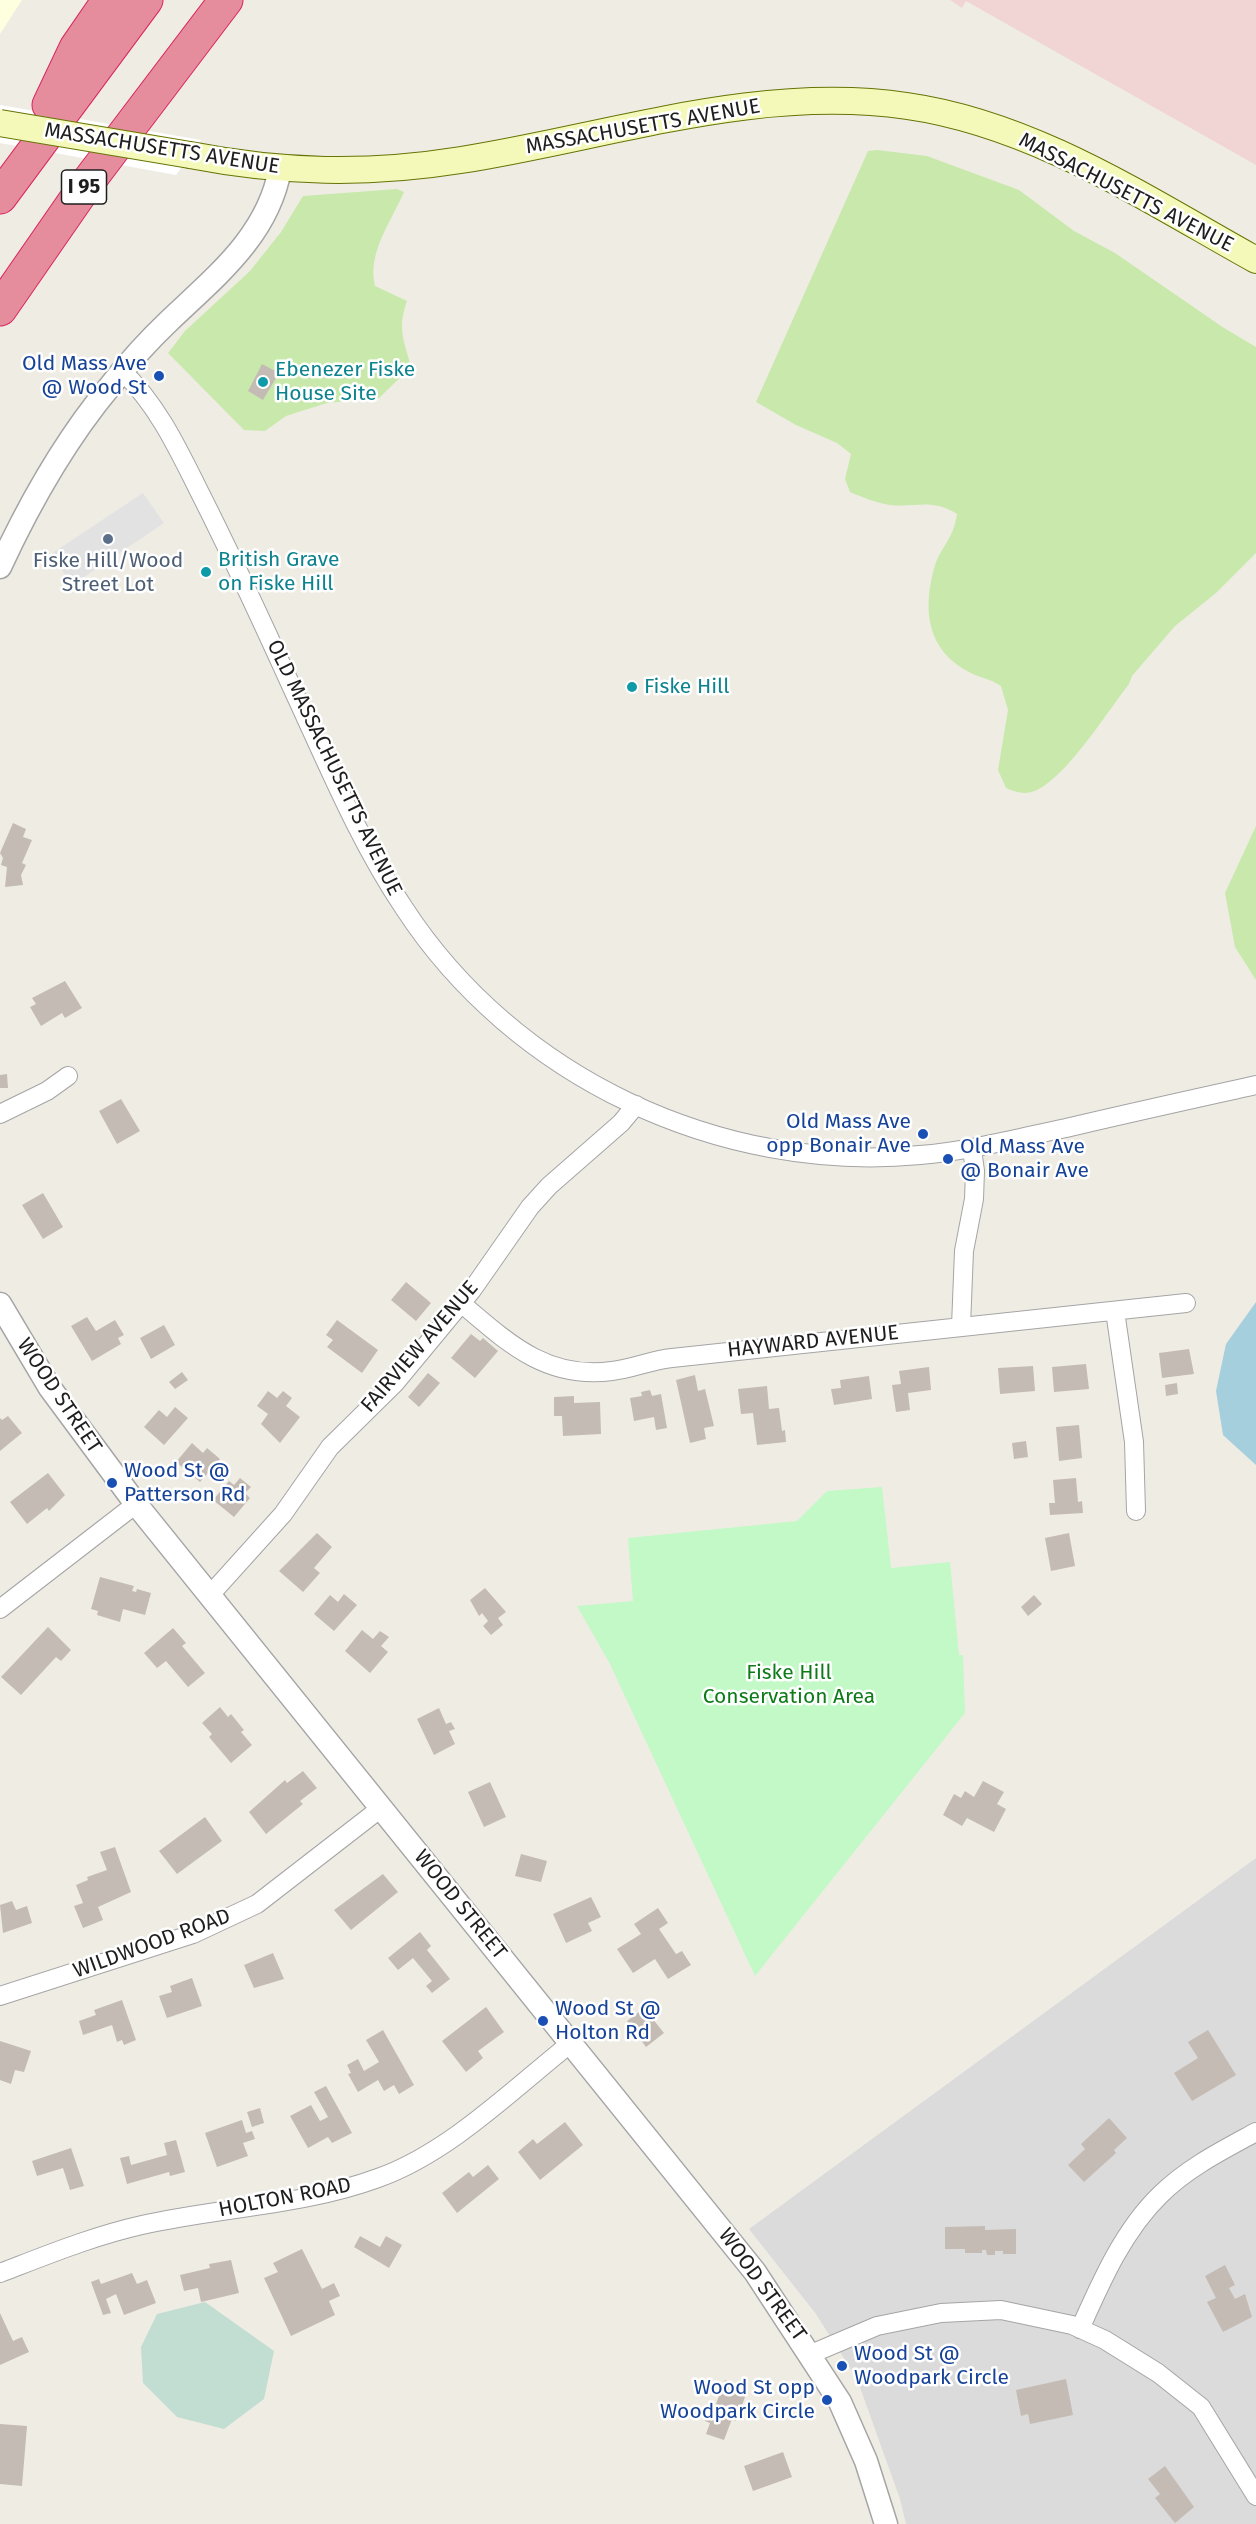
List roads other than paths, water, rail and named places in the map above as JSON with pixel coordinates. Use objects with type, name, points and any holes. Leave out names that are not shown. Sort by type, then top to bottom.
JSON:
[{"type":"highway","points":[[19,171],[76,48],[109,0]]},
{"type":"highway","points":[[0,197],[146,0]]},
{"type":"highway","name":"I 95","points":[[0,309],[82,189],[226,0]]},
{"type":"main road","name":"MASSACHUSETTS AVENUE","points":[[0,123],[280,170],[329,171],[411,167],[764,105],[816,100],[873,102],[908,106],[956,116],[1013,134],[1095,172],[1256,260]]},
{"type":"street","points":[[0,567],[54,464],[122,370],[240,251],[268,205],[280,170]]},
{"type":"street","name":"OLD MASSACHUSETTS AVENUE","points":[[122,370],[142,391],[171,436],[248,592],[355,821],[381,870],[414,923],[460,979],[513,1028],[562,1065],[636,1105],[718,1136],[784,1151],[881,1157],[972,1149],[1256,1085]]},
{"type":"street","points":[[0,1114],[47,1091],[69,1076]]},
{"type":"street","name":"FAIRVIEW AVENUE","points":[[210,1595],[283,1514],[330,1447],[390,1389],[461,1303],[530,1207],[554,1182],[621,1123],[636,1105]]},
{"type":"street","points":[[962,1326],[964,1251],[974,1199],[975,1171],[972,1149]]},
{"type":"street","name":"HAYWARD AVENUE","points":[[461,1303],[530,1357],[560,1368],[592,1372],[618,1370],[672,1358],[1186,1303]]},
{"type":"street","name":"WOOD STREET","points":[[0,1304],[59,1402],[136,1504],[755,2272],[811,2354],[840,2402],[866,2461],[886,2524]]},
{"type":"street","points":[[1115,1311],[1134,1442],[1136,1511]]},
{"type":"street","points":[[0,1610],[136,1504]]},
{"type":"street","name":"WILDWOOD ROAD","points":[[0,1996],[193,1934],[257,1904],[381,1808]]},
{"type":"street","name":"HOLTON ROAD","points":[[0,2273],[75,2244],[142,2225],[310,2198],[379,2178],[419,2160],[460,2132],[571,2043]]},
{"type":"street","points":[[1080,2329],[1106,2272],[1136,2224],[1160,2195],[1192,2169],[1256,2132]]},
{"type":"street","points":[[811,2354],[877,2326],[941,2313],[1001,2310],[1080,2329],[1105,2340],[1158,2373],[1201,2407],[1239,2465],[1256,2496]]},
{"type":"water","points":[[1256,1302],[1256,1465],[1223,1435],[1216,1391],[1226,1344]]},
{"type":"place","name":"Old Mass Ave @ Wood St","points":[[159,376]]},
{"type":"place","name":"Ebenezer Fiske House Site","points":[[263,382]]},
{"type":"place","name":"Fiske Hill/Wood Street Lot","points":[[108,539]]},
{"type":"place","name":"British Grave on Fiske Hill","points":[[206,572]]},
{"type":"place","name":"Fiske Hill","points":[[632,687]]},
{"type":"place","name":"Old Mass Ave opp Bonair Ave","points":[[923,1134]]},
{"type":"place","name":"Old Mass Ave @ Bonair Ave","points":[[948,1159]]},
{"type":"place","name":"Wood St @ Patterson Rd","points":[[112,1483]]},
{"type":"place","name":"Wood St @ Holton Rd","points":[[543,2021]]},
{"type":"place","name":"Wood St @ Woodpark Circle","points":[[842,2366]]},
{"type":"place","name":"Wood St opp Woodpark Circle","points":[[827,2400]]},
{"type":"park label","name":"Fiske Hill Conservation Area","points":[[789,1685]]}]
